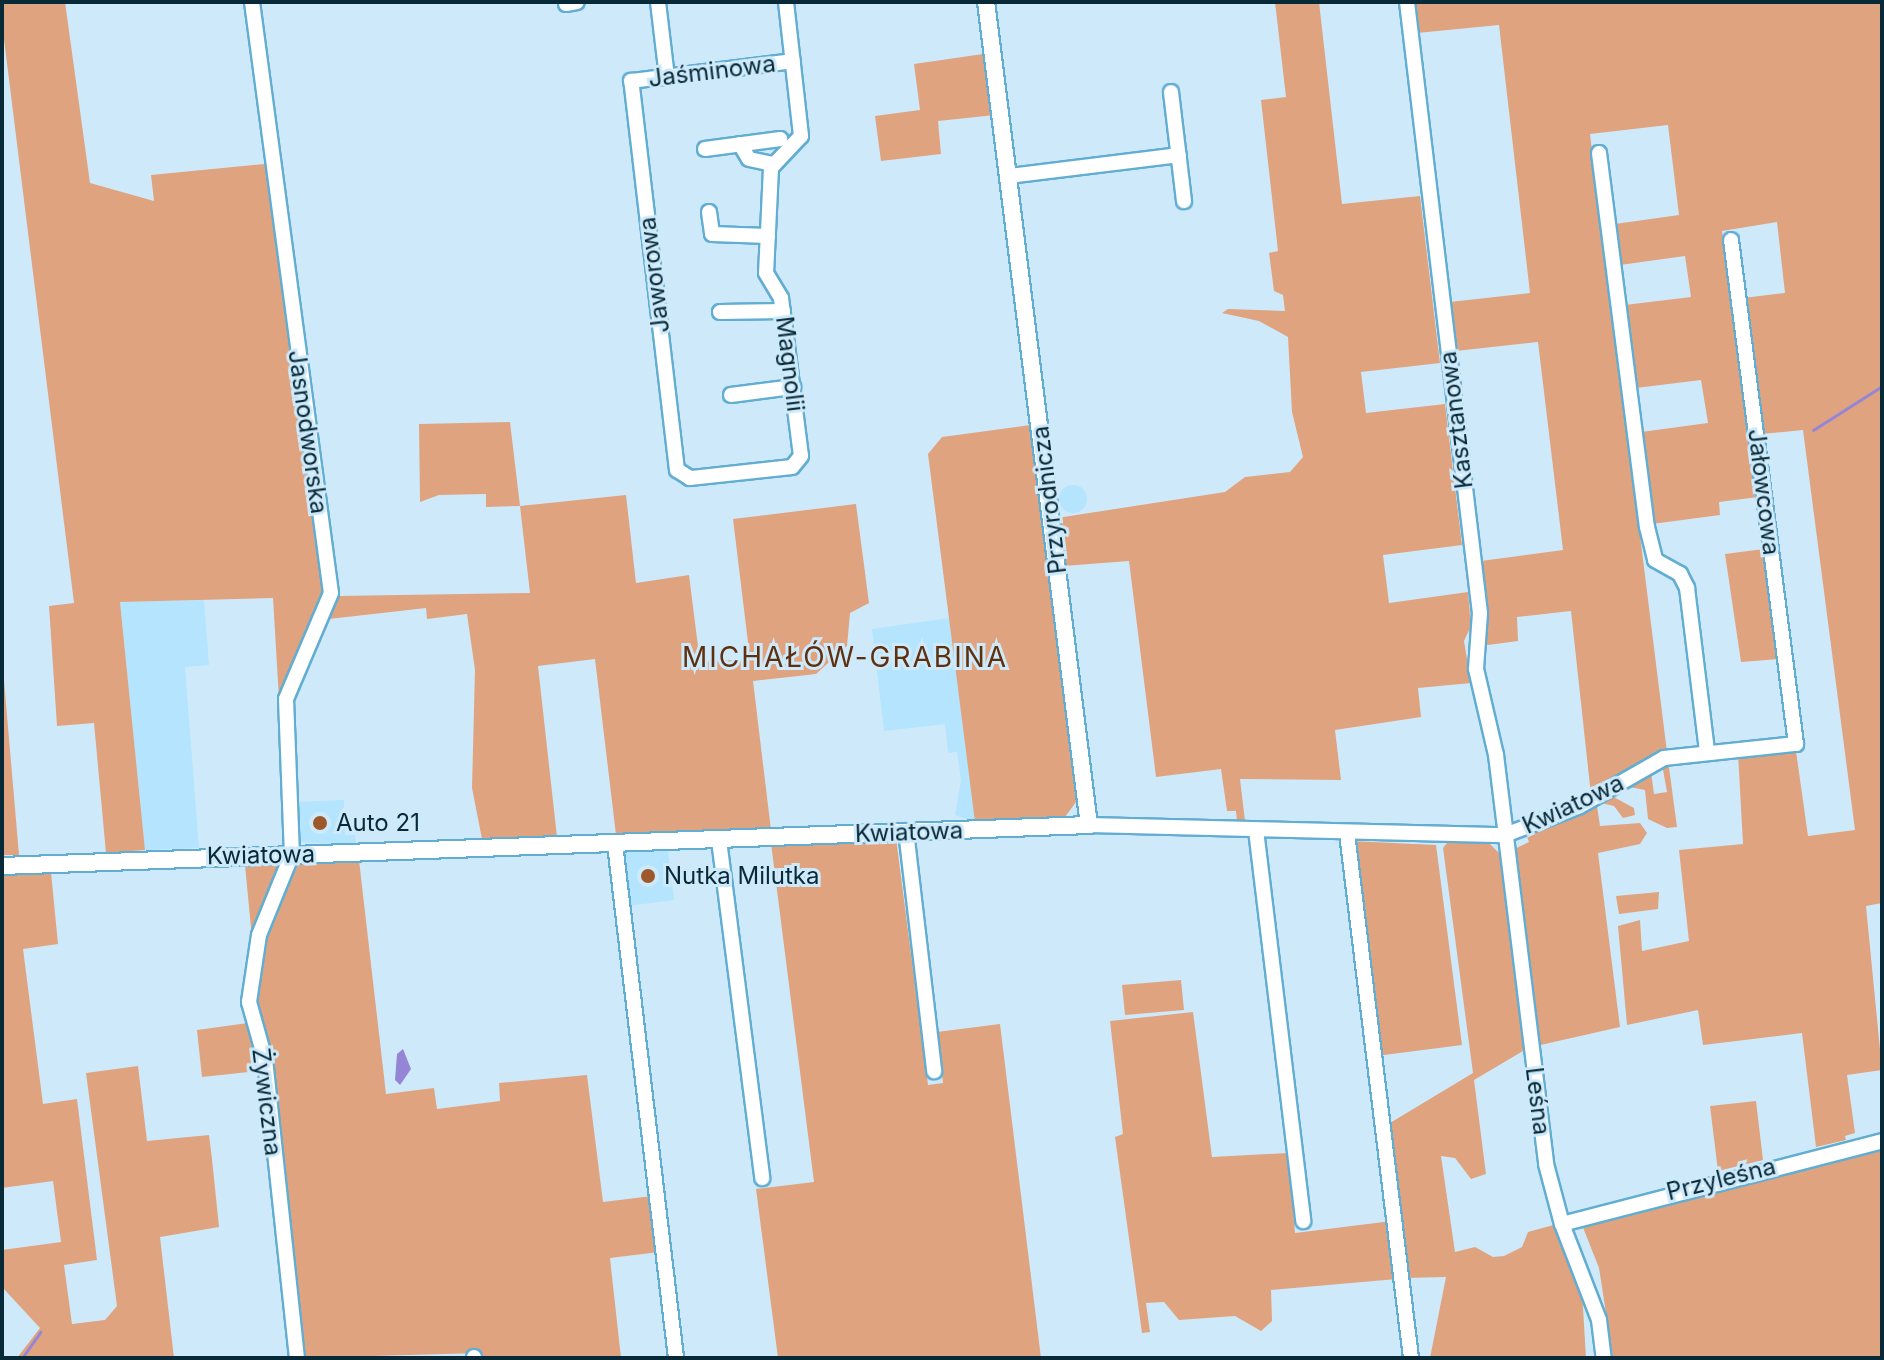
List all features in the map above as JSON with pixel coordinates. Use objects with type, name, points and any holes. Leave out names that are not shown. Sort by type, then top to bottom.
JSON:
[{"type":"street","name":"Jasnodworska","points":[[252,2],[331,593],[284,709],[292,854]]},
{"type":"street","points":[[658,2],[667,77]]},
{"type":"street","points":[[740,144],[749,159],[773,164],[801,136],[786,2]]},
{"type":"street","name":"Przyrodnicza","points":[[986,2],[1089,825]]},
{"type":"street","name":"Kasztanowa","points":[[1407,2],[1480,613],[1476,669],[1496,755],[1505,835]]},
{"type":"street","name":"Jaśminowa","points":[[631,81],[793,61]]},
{"type":"street","name":"Jaworowa","points":[[631,81],[677,470]]},
{"type":"street","points":[[1171,92],[1184,201]]},
{"type":"street","points":[[705,149],[780,139]]},
{"type":"street","points":[[1599,153],[1647,527],[1655,560],[1680,574],[1687,588],[1707,751]]},
{"type":"street","points":[[1009,176],[1179,155]]},
{"type":"street","name":"Magnolii","points":[[677,470],[690,478],[797,463],[801,456],[783,311],[766,273],[773,164]]},
{"type":"street","points":[[709,212],[712,234],[768,236]]},
{"type":"street","name":"Jałowcowa","points":[[1731,240],[1796,744]]},
{"type":"street","points":[[720,312],[783,311]]},
{"type":"street","points":[[731,395],[793,387]]},
{"type":"street","name":"Kwiatowa","points":[[2,866],[1089,825],[1505,835],[1580,806],[1658,761],[1707,751],[1796,744]]},
{"type":"street","points":[[1256,830],[1303,1221]]},
{"type":"street","points":[[906,831],[934,1071]]},
{"type":"street","points":[[1347,833],[1411,1358]]},
{"type":"street","name":"Leśna","points":[[1505,835],[1542,1137],[1562,1224],[1599,1320],[1604,1358]]},
{"type":"street","points":[[719,840],[762,1178]]},
{"type":"street","points":[[615,844],[676,1358]]},
{"type":"street","name":"Żywiczna","points":[[292,854],[259,935],[249,1002],[265,1059],[297,1358]]},
{"type":"street","name":"Przyleśna","points":[[1562,1224],[1882,1141]]},
{"type":"shaded area","points":[[4,2],[65,2],[90,183],[154,201],[151,175],[265,164],[328,595],[279,699],[273,598],[120,602],[145,850],[106,853],[94,723],[57,726],[49,606],[74,603],[2,23]]},
{"type":"shaded area","points":[[1275,2],[1319,2],[1342,204],[1420,196],[1440,363],[1361,372],[1366,413],[1445,404],[1462,545],[1383,555],[1389,603],[1468,592],[1471,626],[1464,641],[1471,683],[1418,688],[1421,717],[1335,730],[1341,780],[1240,779],[1245,821],[1237,822],[1236,811],[1227,811],[1221,769],[1156,777],[1129,561],[1063,566],[1057,518],[1225,492],[1245,477],[1290,472],[1303,457],[1292,412],[1288,337],[1259,321],[1222,313],[1228,309],[1285,311],[1283,295],[1274,291],[1269,253],[1278,251],[1261,100],[1286,97]]},
{"type":"shaded area","points":[[1413,2],[1882,2],[1882,903],[1866,906],[1882,1070],[1847,1075],[1855,1133],[1845,1136],[1846,1140],[1816,1147],[1802,1033],[1703,1045],[1698,1010],[1627,1025],[1618,926],[1640,920],[1642,951],[1689,941],[1679,850],[1743,844],[1738,753],[1796,751],[1808,836],[1855,830],[1803,430],[1761,434],[1743,298],[1785,293],[1777,222],[1722,231],[1758,497],[1719,502],[1720,515],[1652,524],[1641,432],[1708,423],[1701,380],[1636,388],[1625,305],[1691,297],[1685,256],[1620,265],[1615,224],[1679,215],[1668,125],[1590,134],[1667,752],[1591,795],[1571,611],[1517,617],[1518,641],[1480,646],[1488,622],[1481,561],[1563,550],[1538,342],[1456,351],[1450,302],[1530,293],[1499,25],[1417,33]]},
{"type":"shaded area","points":[[983,54],[995,115],[938,121],[941,154],[881,161],[875,116],[920,110],[914,64]]},
{"type":"shaded area","points":[[510,422],[520,506],[486,507],[486,494],[439,495],[420,502],[419,424]]},
{"type":"shaded area","points":[[1030,425],[1076,802],[1065,817],[975,822],[928,454],[942,437]]},
{"type":"shaded area","points":[[1073,485],[1083,489],[1087,499],[1083,509],[1073,513],[1063,509],[1059,499],[1063,489]]},
{"type":"shaded area","points":[[626,495],[636,583],[689,575],[700,662],[750,659],[733,519],[856,504],[869,603],[850,613],[847,646],[816,674],[753,681],[771,830],[616,835],[595,659],[538,666],[557,837],[482,839],[472,788],[475,670],[467,614],[427,619],[426,608],[329,619],[338,596],[530,593],[520,506]]},
{"type":"shaded area","points":[[1764,549],[1779,659],[1741,662],[1725,554]]},
{"type":"shaded area","points":[[204,600],[209,665],[185,667],[199,848],[145,850],[120,602]]},
{"type":"shaded area","points":[[949,618],[975,822],[955,815],[961,780],[957,752],[948,753],[945,724],[884,731],[872,629]]},
{"type":"shaded area","points":[[2,657],[19,855],[2,855]]},
{"type":"shaded area","points":[[1668,760],[1677,827],[1667,828],[1648,819],[1645,790],[1624,786],[1651,772],[1654,794],[1667,792],[1662,764]]},
{"type":"shaded area","points":[[1610,795],[1634,808],[1635,815],[1623,818],[1614,806],[1601,803],[1597,806],[1600,826],[1640,823],[1647,833],[1640,844],[1598,853],[1620,1027],[1536,1046],[1512,850],[1529,842],[1526,834]]},
{"type":"shaded area","points":[[344,800],[345,835],[355,835],[356,845],[296,842],[294,802]]},
{"type":"shaded area","points":[[896,838],[928,1085],[943,1083],[937,1032],[1000,1024],[1041,1358],[778,1358],[756,1189],[814,1182],[771,843]]},
{"type":"shaded area","points":[[1450,839],[1487,841],[1501,855],[1528,1048],[1474,1080],[1486,1174],[1471,1179],[1455,1158],[1441,1156],[1455,1252],[1475,1247],[1493,1257],[1504,1256],[1522,1247],[1528,1232],[1557,1224],[1582,1291],[1586,1358],[1430,1358],[1446,1277],[1404,1278],[1385,1126],[1473,1073],[1443,848]]},
{"type":"shaded area","points":[[1351,841],[1436,845],[1462,1045],[1376,1056]]},
{"type":"shaded area","name":"Nutka Milutka","points":[[668,850],[674,900],[628,906],[622,852]]},
{"type":"shaded area","points":[[359,860],[386,1094],[434,1088],[437,1109],[500,1101],[499,1083],[587,1075],[603,1202],[652,1196],[659,1252],[610,1258],[621,1358],[481,1358],[480,1353],[301,1358],[256,983],[265,934],[300,861]]},
{"type":"shaded area","points":[[279,863],[282,867],[257,928],[251,928],[245,865]]},
{"type":"shaded area","points":[[51,872],[58,944],[23,949],[43,1104],[77,1099],[97,1260],[64,1265],[72,1324],[105,1320],[117,1306],[86,1073],[138,1066],[147,1141],[209,1135],[212,1159],[219,1227],[160,1237],[174,1358],[17,1358],[40,1328],[2,1287],[2,1250],[61,1242],[53,1181],[2,1188],[2,874]]},
{"type":"shaded area","points":[[1659,892],[1658,909],[1619,914],[1616,896]]},
{"type":"shaded area","points":[[1181,980],[1184,1010],[1125,1015],[1122,985]]},
{"type":"shaded area","points":[[1193,1012],[1212,1157],[1288,1153],[1295,1233],[1392,1221],[1397,1279],[1271,1290],[1272,1321],[1261,1331],[1235,1316],[1179,1320],[1164,1302],[1146,1303],[1150,1332],[1142,1333],[1115,1137],[1123,1134],[1110,1021]]},
{"type":"shaded area","points":[[248,1023],[259,1071],[202,1077],[197,1030]]},
{"type":"shaded area","points":[[403,1049],[411,1069],[400,1085],[395,1080],[397,1054]]},
{"type":"shaded area","points":[[1756,1101],[1763,1160],[1718,1171],[1710,1106]]},
{"type":"shaded area","points":[[1882,1151],[1882,1358],[1613,1358],[1599,1268],[1582,1225],[1659,1199]]},
{"type":"waterway","points":[[1813,430],[1882,386]]},
{"type":"waterway","points":[[22,1358],[40,1332]]},
{"type":"place","name":"Auto 21","points":[[320,823]]},
{"type":"place","name":"Nutka Milutka","points":[[648,876]]},
{"type":"district","name":"MICHAŁÓW-GRABINA","points":[[845,657]]}]
